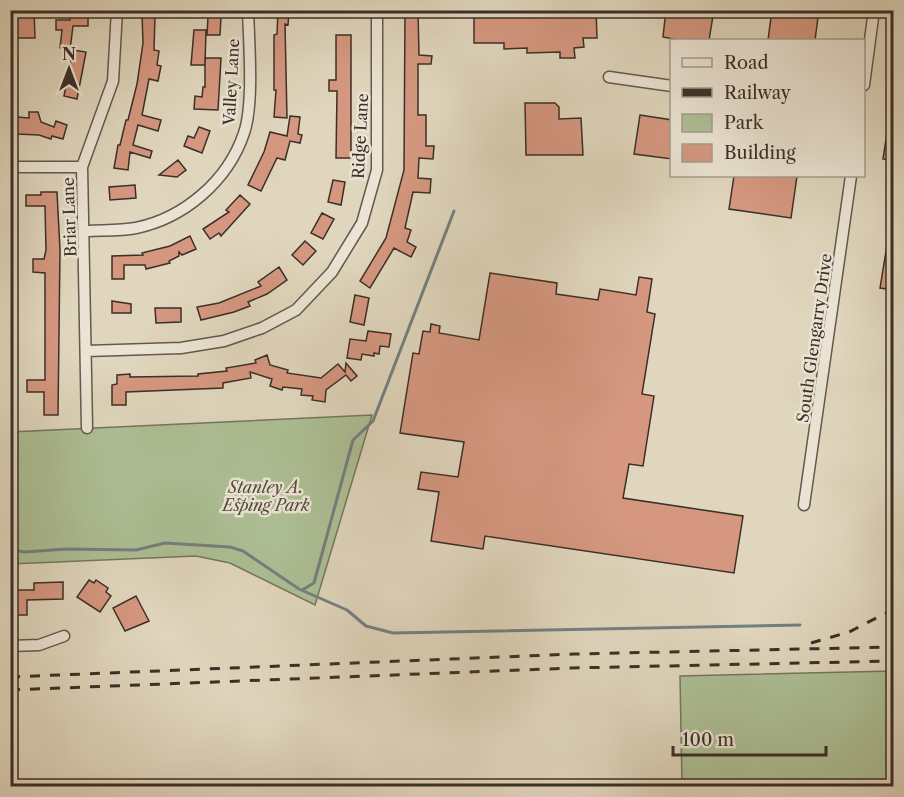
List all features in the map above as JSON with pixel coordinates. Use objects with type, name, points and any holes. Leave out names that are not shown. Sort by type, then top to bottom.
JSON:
[{"type":"street","name":"Briar Lane","points":[[87,428],[86,231],[82,167],[113,81],[117,10]]},
{"type":"street","name":"Valley Lane","points":[[86,231],[136,228],[181,212],[220,178],[245,133],[250,83],[248,10]]},
{"type":"street","name":"Ridge Lane","points":[[86,351],[181,348],[224,341],[262,328],[296,310],[332,272],[362,223],[377,170],[377,10]]},
{"type":"street","points":[[865,78],[874,10]]},
{"type":"street","points":[[609,77],[670,86]]},
{"type":"street","points":[[10,167],[82,167]]},
{"type":"street","name":"South Glengarry Drive","points":[[804,505],[851,177]]},
{"type":"street","points":[[10,646],[39,645],[64,636]]},
{"type":"green space","name":"Stanley A. Esping Park","points":[[372,415],[315,605],[230,563],[196,556],[11,564],[10,432]]},
{"type":"green space","points":[[893,671],[893,786],[682,786],[680,676]]},
{"type":"building","points":[[12,10],[34,10],[35,38],[12,38]]},
{"type":"building","points":[[76,10],[88,10],[88,26],[73,26],[70,50],[60,48],[62,30],[56,30],[56,20],[70,20],[70,13],[76,13]]},
{"type":"building","points":[[278,10],[289,10],[288,25],[285,24],[287,118],[274,117],[276,90],[274,90],[274,35],[277,34]]},
{"type":"building","points":[[405,10],[418,10],[419,55],[432,56],[431,64],[418,64],[418,115],[426,115],[426,146],[434,146],[433,159],[419,158],[418,178],[431,179],[430,193],[413,192],[405,228],[411,230],[407,242],[416,247],[411,257],[394,248],[370,288],[360,281],[386,238],[404,170]]},
{"type":"building","points":[[474,10],[596,10],[597,38],[583,38],[584,47],[574,48],[575,58],[560,58],[560,52],[527,53],[527,48],[504,49],[504,43],[474,43]]},
{"type":"building","points":[[666,10],[714,10],[709,39],[663,37]]},
{"type":"building","points":[[772,10],[819,10],[815,39],[768,39]]},
{"type":"building","points":[[142,14],[155,15],[154,50],[159,51],[157,65],[161,66],[158,81],[149,79],[142,115],[161,120],[158,131],[138,125],[133,145],[152,151],[150,158],[130,152],[128,170],[114,168],[118,145],[120,145],[126,120],[128,120],[137,84],[143,43]]},
{"type":"building","points":[[208,17],[221,17],[220,35],[207,35]]},
{"type":"building","points":[[194,30],[206,30],[205,65],[191,65]]},
{"type":"building","points":[[336,35],[351,35],[351,158],[336,158],[337,91],[329,91],[329,80],[336,80]]},
{"type":"building","points":[[73,50],[86,52],[77,99],[64,96]]},
{"type":"building","points":[[205,58],[221,58],[218,110],[194,109],[195,96],[202,97],[203,87],[205,87]]},
{"type":"building","points":[[525,103],[555,103],[559,107],[559,119],[581,118],[583,155],[526,155]]},
{"type":"building","points":[[29,112],[38,112],[41,122],[54,127],[56,121],[67,125],[63,139],[17,134],[17,117],[29,118]]},
{"type":"building","points":[[640,115],[670,120],[670,159],[634,154]]},
{"type":"building","points":[[290,116],[300,117],[298,134],[302,135],[300,143],[290,141],[285,160],[277,158],[261,191],[248,185],[264,152],[270,132],[287,136]]},
{"type":"building","points":[[889,120],[894,121],[894,161],[883,159]]},
{"type":"building","points":[[199,127],[210,131],[202,153],[184,146],[188,136],[194,138]]},
{"type":"building","points":[[178,160],[186,170],[177,177],[159,175]]},
{"type":"building","points":[[734,177],[797,177],[791,218],[729,209]]},
{"type":"building","points":[[333,180],[345,182],[341,205],[328,202]]},
{"type":"building","points":[[135,185],[136,198],[110,200],[109,187]]},
{"type":"building","points":[[41,192],[57,192],[60,250],[58,415],[44,415],[44,392],[27,392],[27,380],[45,380],[45,273],[33,272],[33,259],[44,259],[46,250],[45,206],[26,206],[26,195],[41,195]]},
{"type":"building","points":[[240,195],[250,204],[221,236],[219,233],[210,239],[203,229],[229,212],[226,210]]},
{"type":"building","points":[[322,213],[334,219],[323,239],[311,233]]},
{"type":"building","points":[[889,233],[894,233],[894,290],[880,288]]},
{"type":"building","points":[[190,236],[196,249],[182,255],[179,252],[179,256],[169,261],[170,263],[146,269],[145,265],[124,265],[124,279],[112,279],[112,256],[143,255],[142,253],[170,246]]},
{"type":"building","points":[[305,241],[316,251],[303,265],[292,255]]},
{"type":"building","points":[[279,267],[287,280],[267,294],[248,302],[250,306],[201,320],[197,307],[219,303],[261,286],[258,282]]},
{"type":"building","points":[[490,273],[557,283],[556,294],[598,300],[600,289],[636,295],[639,277],[652,279],[647,312],[655,314],[642,394],[654,396],[643,466],[629,464],[623,498],[743,516],[734,573],[485,536],[483,549],[431,541],[439,492],[418,489],[421,472],[458,477],[464,442],[400,433],[413,353],[419,354],[423,331],[430,332],[431,324],[440,326],[439,333],[479,340]]},
{"type":"building","points":[[355,295],[369,298],[364,325],[350,322]]},
{"type":"building","points":[[112,301],[131,304],[131,313],[112,313]]},
{"type":"building","points":[[155,308],[181,308],[181,322],[156,323]]},
{"type":"building","points":[[368,331],[391,334],[389,347],[380,346],[379,354],[374,353],[374,356],[362,354],[361,360],[347,358],[350,339],[366,341]]},
{"type":"building","points":[[267,355],[270,365],[288,370],[287,373],[321,378],[338,364],[345,372],[346,363],[357,376],[351,381],[346,375],[326,390],[325,402],[312,400],[313,396],[301,395],[302,389],[283,387],[282,390],[270,386],[272,379],[250,372],[251,378],[223,383],[223,388],[126,392],[126,405],[112,405],[112,385],[117,384],[117,375],[130,374],[130,377],[198,376],[198,374],[227,371],[226,368],[256,363],[255,360]]},
{"type":"building","points":[[89,580],[94,583],[96,580],[108,588],[106,592],[111,596],[100,612],[77,597]]},
{"type":"building","points":[[63,582],[63,599],[27,600],[27,615],[10,615],[10,590],[34,590],[34,583]]},
{"type":"building","points":[[136,596],[149,621],[125,631],[113,608]]},
{"type":"waterway","points":[[302,590],[314,583],[353,440],[373,421],[454,211]]},
{"type":"waterway","points":[[10,452],[15,449]]},
{"type":"waterway","points":[[10,549],[24,552],[67,549],[136,550],[165,543],[230,547],[243,551],[299,589],[347,610],[366,626],[393,633],[800,625]]},
{"type":"railway","points":[[811,643],[849,632],[894,609]]},
{"type":"railway","points":[[10,677],[574,654],[894,647]]},
{"type":"railway","points":[[10,690],[572,668],[894,661]]}]
